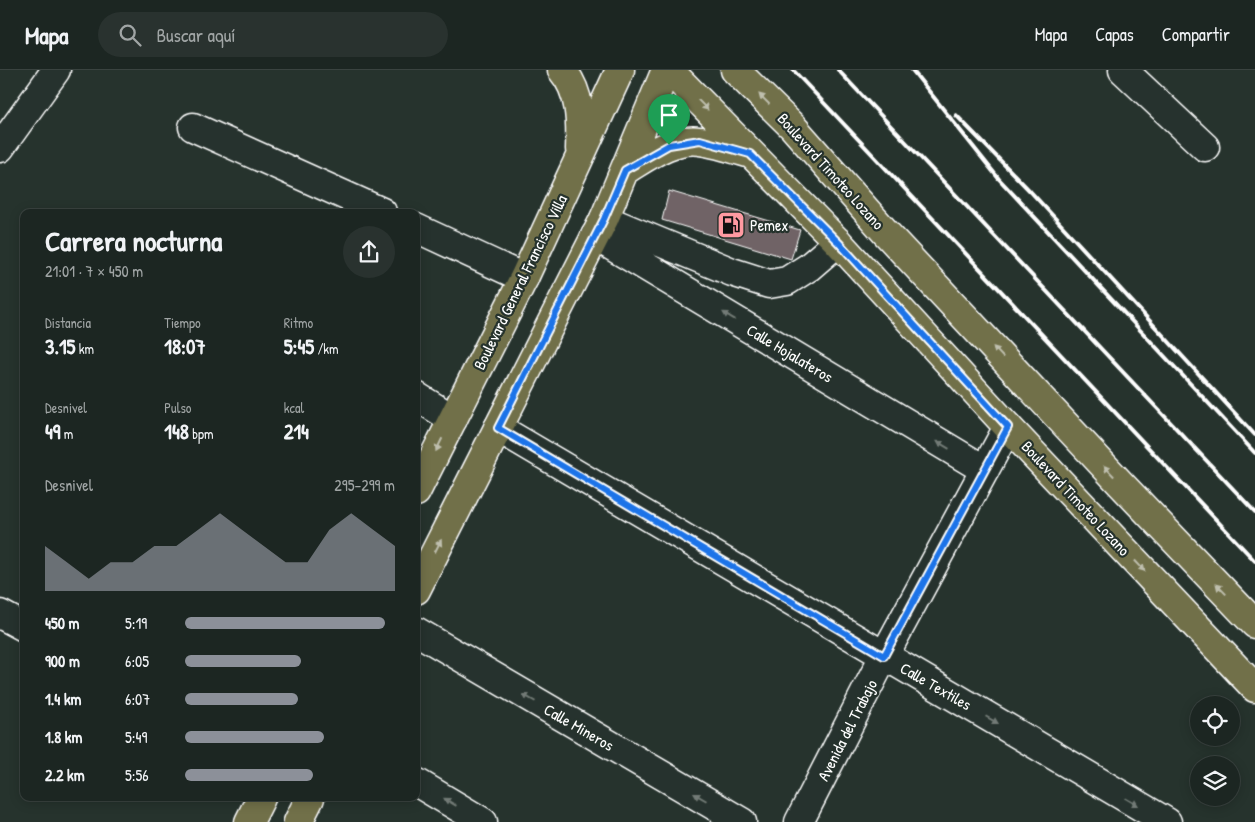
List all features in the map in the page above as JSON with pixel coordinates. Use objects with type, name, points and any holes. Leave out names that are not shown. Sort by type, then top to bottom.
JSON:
[{"type":"main road","points":[[562,70],[570,80],[581,122],[579,160]]},
{"type":"main road","name":"Boulevard General Francisco Villa","points":[[420,484],[524,278],[620,70]]},
{"type":"main road","points":[[420,582],[600,227],[668,70]]},
{"type":"main road","name":"Boulevard Timoteo Lozano","points":[[668,70],[838,242],[1008,427],[1255,688]]},
{"type":"main road","name":"Boulevard Timoteo Lozano","points":[[735,70],[794,127],[901,248],[1121,484],[1255,624]]},
{"type":"main road","points":[[625,170],[669,145],[686,141],[700,140],[750,154]]},
{"type":"main road","points":[[249,822],[260,801]]},
{"type":"main road","points":[[298,822],[308,801]]},
{"type":"street","points":[[0,148],[56,70]]},
{"type":"street","points":[[1139,75],[1205,147]]},
{"type":"street","points":[[193,127],[375,209]]},
{"type":"street","points":[[600,227],[768,284],[787,281],[809,267],[838,242]]},
{"type":"street","name":"Calle Hojalateros","points":[[600,227],[985,470]]},
{"type":"street","points":[[420,230],[524,278]]},
{"type":"street","points":[[420,398],[453,419]]},
{"type":"street","name":"Avenida del Trabajo","points":[[799,822],[884,656],[1008,427]]},
{"type":"street","name":"Calle Textiles","points":[[498,428],[1166,822]]},
{"type":"street","points":[[0,614],[20,625]]},
{"type":"street","name":"Calle Mineros","points":[[420,634],[742,822]]},
{"type":"street","points":[[420,784],[483,822]]},
{"type":"building","name":"Pemex","points":[[669,191],[800,230],[791,259],[662,220]]},
{"type":"railway","points":[[793,70],[1255,561]]},
{"type":"railway","points":[[838,70],[1255,512]]},
{"type":"railway","points":[[912,70],[999,179],[1255,453]]},
{"type":"railway","points":[[956,115],[1030,191],[1255,435]]},
{"type":"place","name":"Pemex","points":[[731,225]]},
{"type":"route","points":[[700,140],[750,154],[838,242],[1008,427],[884,656],[498,428],[604,219],[625,170],[669,145],[700,140]]}]
